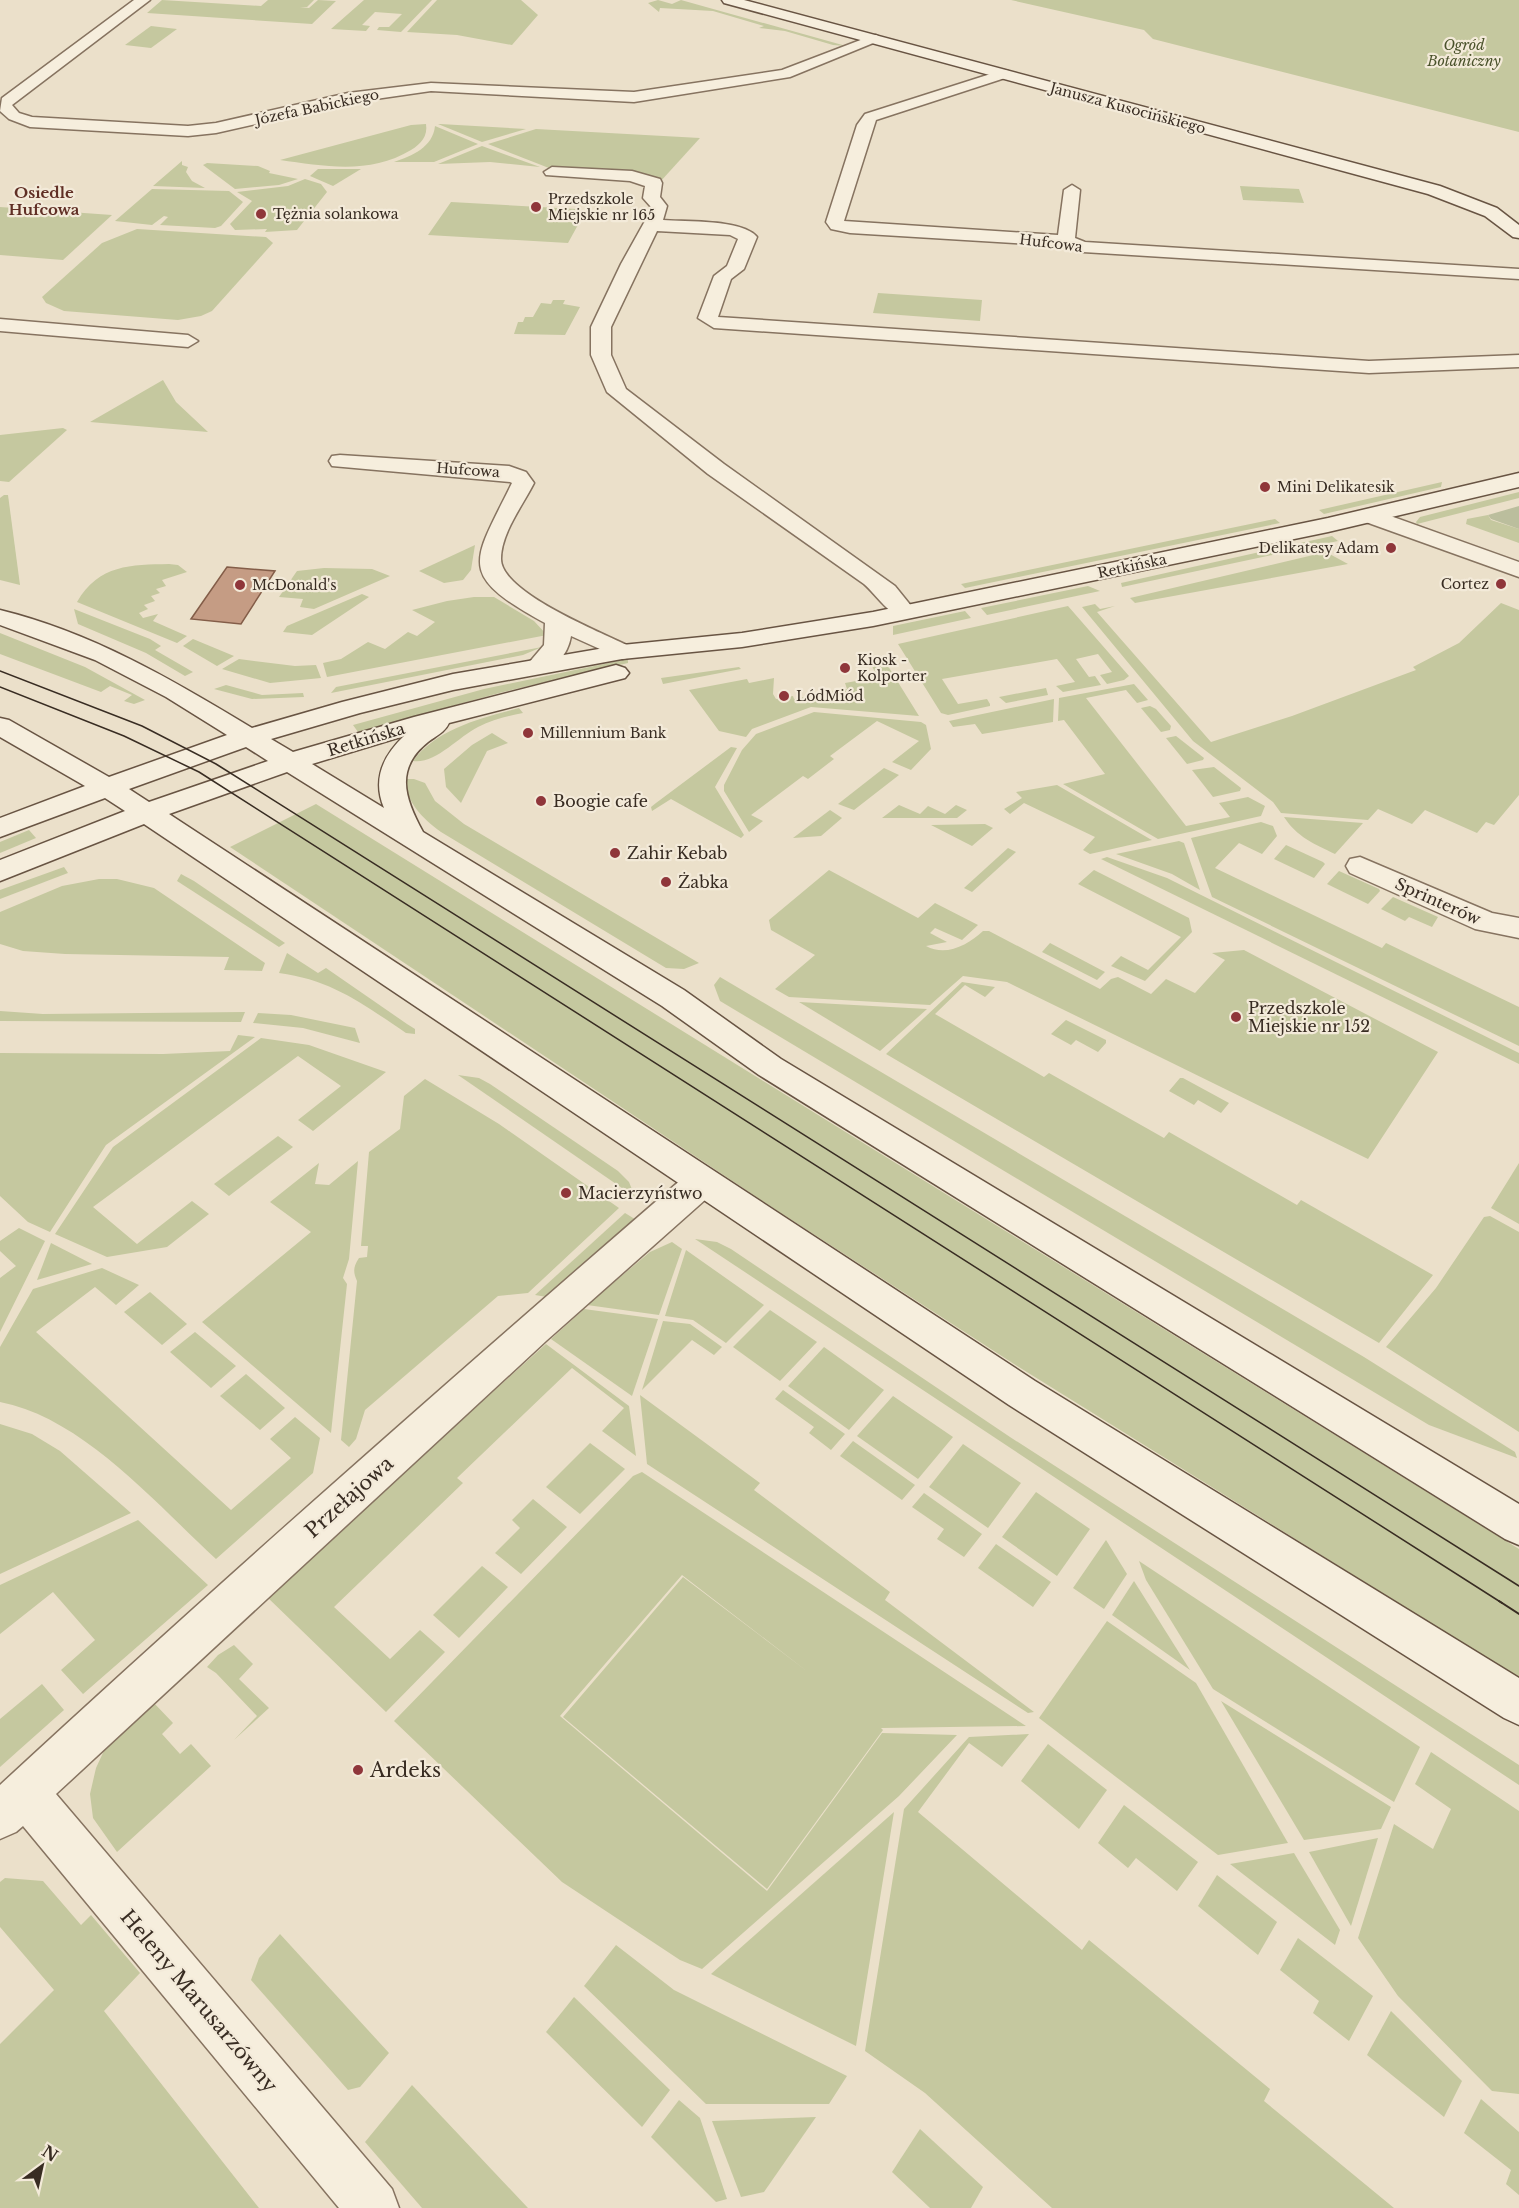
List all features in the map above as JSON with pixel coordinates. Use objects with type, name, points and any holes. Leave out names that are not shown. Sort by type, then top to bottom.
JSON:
[{"type":"street","name":"Józefa Babickiego","points":[[143,0],[7,101],[4,106],[9,112],[30,122],[189,131],[216,128],[348,98],[431,87],[634,97],[785,74],[876,39]]},
{"type":"street","name":"Janusza Kusocińskiego","points":[[729,0],[1450,195],[1491,212],[1519,233]]},
{"type":"street","name":"Hufcowa","points":[[1003,74],[870,117],[865,125],[835,222],[843,228],[1066,241],[1083,247],[1519,274]]},
{"type":"street","points":[[552,172],[648,179],[654,183],[651,198],[659,206],[652,225],[630,264],[601,327],[601,355],[617,392],[716,469],[872,579],[887,591],[904,612]]},
{"type":"street","points":[[1066,241],[1072,190]]},
{"type":"street","points":[[652,225],[733,230],[748,237],[735,269],[723,276],[707,318],[714,322],[1369,367],[1519,361]]},
{"type":"street","points":[[0,325],[188,341]]},
{"type":"street","name":"Hufcowa","points":[[340,461],[509,473],[518,477],[523,483],[490,552],[490,568],[503,586],[556,619],[622,652]]},
{"type":"street","name":"Retkińska","points":[[0,871],[148,813],[288,763],[453,714],[742,640],[904,612],[1371,516],[1519,480]]},
{"type":"street","points":[[1371,516],[1519,570]]},
{"type":"street","points":[[0,617],[67,639],[136,671],[673,998],[770,1067],[1519,1526]]},
{"type":"street","points":[[540,665],[561,636],[556,619]]},
{"type":"street","name":"Retkińska","points":[[0,828],[105,786],[247,738],[433,687],[540,665],[622,652],[683,644],[742,640]]},
{"type":"street","points":[[413,839],[395,806],[392,774],[400,756],[409,744],[453,714]]},
{"type":"street","points":[[0,726],[148,813],[1022,1393],[1519,1703]]},
{"type":"street","name":"Sprinterów","points":[[1360,866],[1464,914],[1486,922],[1519,928]]},
{"type":"street","name":"Przełajowa","points":[[13,1804],[154,1672],[533,1330],[702,1182]]},
{"type":"street","name":"Heleny Marusarzówny","points":[[13,1804],[373,2208]]},
{"type":"green space","points":[[162,0],[261,6],[268,0],[314,0],[307,7],[300,7],[309,8],[318,0],[336,1],[312,24],[147,13]]},
{"type":"green space","points":[[364,0],[432,0],[401,32],[377,30],[379,27],[389,27],[402,14],[375,12],[362,25],[370,26],[366,31],[331,29]]},
{"type":"green space","points":[[437,0],[521,0],[538,15],[512,45],[457,35],[407,32]]},
{"type":"green space","points":[[658,0],[672,4],[681,0],[846,46],[833,45],[785,31],[759,28],[764,26],[713,11],[660,8],[659,12],[648,3]]},
{"type":"green space","name":"Ogród Botaniczny","points":[[1011,0],[1519,0],[1519,132],[1153,39],[1144,30]]},
{"type":"green space","points":[[151,26],[177,29],[151,48],[125,45]]},
{"type":"green space","points":[[426,124],[425,136],[418,145],[395,158],[379,163],[347,167],[280,160],[411,125]]},
{"type":"green space","points":[[438,124],[440,124],[526,129],[482,142]]},
{"type":"green space","points":[[435,126],[478,144],[434,162],[394,162],[421,150],[430,140]]},
{"type":"green space","points":[[536,129],[700,138],[660,182],[554,170],[488,144]]},
{"type":"green space","points":[[482,146],[540,167],[490,162],[438,164]]},
{"type":"green space","points":[[182,161],[182,165],[188,167],[186,172],[192,181],[205,188],[153,186]]},
{"type":"green space","points":[[207,163],[258,166],[270,171],[269,173],[298,179],[279,185],[235,189],[203,165]]},
{"type":"green space","points":[[318,169],[361,169],[333,186],[310,176]]},
{"type":"green space","points":[[305,179],[321,184],[327,192],[297,230],[265,232],[267,229],[235,230],[230,224],[252,201],[237,192],[288,186]]},
{"type":"green space","points":[[1240,186],[1299,189],[1304,203],[1243,200]]},
{"type":"green space","points":[[152,189],[229,191],[243,202],[221,226],[215,228],[160,225],[168,217],[164,216],[152,225],[115,221]]},
{"type":"green space","points":[[451,202],[576,209],[568,222],[579,223],[568,243],[428,235]]},
{"type":"green space","points":[[0,207],[112,215],[63,260],[0,255]]},
{"type":"green space","points":[[137,229],[266,237],[273,243],[212,311],[201,316],[178,320],[64,311],[46,303],[42,297],[102,243]]},
{"type":"green space","points":[[878,293],[982,300],[980,321],[873,313]]},
{"type":"green space","points":[[553,300],[565,300],[563,304],[580,307],[565,335],[514,334],[518,322],[523,322],[525,317],[533,317],[541,303],[551,304]]},
{"type":"green space","points":[[163,380],[176,402],[208,432],[90,422]]},
{"type":"green space","points":[[63,428],[67,430],[9,482],[0,481],[0,435]]},
{"type":"green space","points":[[1442,482],[1441,487],[1324,514],[1319,510]]},
{"type":"green space","points":[[1519,492],[1519,498],[1417,524],[1416,522],[1420,517]]},
{"type":"green space","points":[[8,495],[20,585],[0,580],[0,498]]},
{"type":"green space","points":[[1519,506],[1519,529],[1491,519],[1488,515]]},
{"type":"green space","points":[[1488,515],[1491,520],[1519,529],[1519,543],[1466,524],[1467,519]]},
{"type":"green space","points":[[1275,519],[1280,523],[965,588],[961,584]]},
{"type":"green space","points":[[1332,536],[1338,541],[1122,587],[1121,583]]},
{"type":"green space","points":[[475,545],[471,570],[463,580],[444,583],[419,571]]},
{"type":"green space","points":[[1326,552],[1348,564],[1135,603],[1130,598]]},
{"type":"green space","points":[[178,565],[187,572],[162,580],[166,586],[156,589],[160,593],[151,596],[155,601],[144,605],[148,609],[139,613],[143,618],[158,614],[153,621],[187,636],[177,643],[77,602],[95,580],[117,569],[129,566]]},
{"type":"green space","points":[[324,568],[372,569],[390,576],[314,609],[300,607],[303,599],[279,597],[297,571]]},
{"type":"green space","points":[[1088,586],[1100,591],[987,615],[981,608]]},
{"type":"green space","points":[[362,594],[369,597],[312,635],[283,632],[287,626]]},
{"type":"green space","points":[[474,597],[494,597],[534,621],[547,635],[327,677],[323,663],[341,659],[368,642],[385,649],[408,632],[417,636],[435,622],[412,610]]},
{"type":"green space","points":[[1501,603],[1519,610],[1519,795],[1494,825],[1486,822],[1477,833],[1425,810],[1412,824],[1378,809],[1368,820],[1281,813],[1273,802],[1193,741],[1082,607],[1095,604],[1100,609],[1115,606],[1097,612],[1211,742],[1292,716],[1416,670],[1413,667],[1459,643]]},
{"type":"green space","points":[[1068,606],[1129,676],[1124,680],[1107,684],[1100,675],[1112,672],[1098,654],[1076,659],[1089,677],[1095,676],[1101,685],[1063,692],[1056,686],[1075,682],[1057,659],[942,679],[958,704],[987,699],[990,704],[990,706],[948,715],[941,713],[898,644]]},
{"type":"green space","points":[[74,609],[150,639],[161,646],[155,650],[193,672],[185,676],[146,653],[78,624]]},
{"type":"green space","points":[[965,611],[971,618],[893,635],[893,626]]},
{"type":"green space","points":[[0,633],[85,667],[145,700],[134,704],[124,701],[132,695],[110,686],[101,692],[0,654]]},
{"type":"green space","points":[[193,639],[234,656],[217,666],[183,646]]},
{"type":"green space","points":[[542,647],[523,655],[331,693],[336,687]]},
{"type":"green space","points":[[883,658],[919,716],[811,707],[752,729],[746,737],[719,731],[689,690],[747,679],[749,683],[774,678],[773,694],[776,699],[793,696],[794,699],[847,689],[845,683],[878,677],[869,661]]},
{"type":"green space","points":[[239,659],[295,666],[316,665],[321,678],[270,683],[222,669]]},
{"type":"green space","points":[[628,659],[628,663],[503,692],[358,732],[353,725],[484,689]]},
{"type":"green space","points":[[739,667],[741,669],[663,684],[661,678]]},
{"type":"green space","points":[[1134,684],[1148,700],[1137,703],[1126,690],[1086,698],[1186,826],[1230,817],[1219,803],[1248,797],[1265,806],[1261,816],[1158,839],[1063,784],[1105,774],[1064,720],[1058,721],[1059,698]]},
{"type":"green space","points":[[226,685],[262,695],[303,693],[304,697],[252,699],[214,689]]},
{"type":"green space","points":[[1046,688],[1048,695],[1006,703],[999,697]]},
{"type":"green space","points":[[1054,699],[1053,722],[982,734],[975,724],[953,727],[949,721]]},
{"type":"green space","points":[[1150,706],[1156,709],[1171,726],[1170,730],[1161,732],[1141,708]]},
{"type":"green space","points":[[519,708],[523,713],[484,724],[438,754],[422,761],[413,761],[434,740],[447,732],[476,720]]},
{"type":"green space","points":[[814,712],[921,722],[926,725],[931,749],[911,770],[892,762],[919,741],[877,721],[830,756],[834,759],[808,779],[803,776],[751,815],[763,821],[749,832],[724,791],[724,785],[742,750],[756,734]]},
{"type":"green space","points":[[492,733],[508,743],[487,751],[461,803],[446,787],[444,769],[472,745]]},
{"type":"green space","points":[[1176,736],[1204,758],[1203,760],[1187,764],[1166,738]]},
{"type":"green space","points":[[731,747],[737,748],[715,787],[744,835],[741,838],[671,799],[652,811],[651,807]]},
{"type":"green space","points":[[1214,767],[1241,788],[1240,791],[1213,797],[1192,770]]},
{"type":"green space","points":[[884,768],[899,775],[854,810],[838,804]]},
{"type":"green space","points":[[404,779],[414,779],[425,783],[435,801],[464,824],[699,963],[684,969],[666,968],[441,832],[416,809]]},
{"type":"green space","points":[[1057,785],[1152,840],[1090,854],[1083,850],[1095,837],[1024,803],[1010,814],[1004,809],[1022,798],[1016,792]]},
{"type":"green space","points":[[316,804],[1519,1549],[1519,1678],[1014,1364],[767,1204],[230,847]]},
{"type":"green space","points":[[899,805],[920,814],[928,806],[945,814],[956,805],[967,810],[957,818],[882,818]]},
{"type":"green space","points":[[830,810],[842,818],[821,836],[793,838]]},
{"type":"green space","points":[[1284,817],[1363,823],[1335,854],[1300,835]]},
{"type":"green space","points":[[1261,822],[1273,826],[1277,836],[1262,854],[1239,843],[1215,868],[1382,948],[1386,943],[1519,1007],[1519,1046],[1212,897],[1191,838]]},
{"type":"green space","points":[[985,824],[993,828],[972,846],[931,825]]},
{"type":"green space","points":[[29,830],[36,838],[0,853],[0,842]]},
{"type":"green space","points":[[1179,841],[1184,843],[1200,890],[1172,874],[1116,854]]},
{"type":"green space","points":[[1286,845],[1325,864],[1314,878],[1274,859]]},
{"type":"green space","points":[[1008,848],[1016,852],[972,892],[964,888]]},
{"type":"green space","points":[[1107,857],[1167,878],[1519,1053],[1519,1064],[1101,859]]},
{"type":"green space","points":[[64,867],[68,873],[0,899],[0,890]]},
{"type":"green space","name":"Przedszkole Miejskie nr 152","points":[[829,870],[918,918],[935,903],[978,925],[962,940],[935,928],[930,933],[947,942],[926,946],[934,949],[956,948],[971,941],[983,931],[989,931],[1100,989],[1111,979],[1118,977],[1151,994],[1166,979],[1195,993],[1225,960],[1212,953],[1244,950],[1438,1052],[1368,1159],[1007,982],[963,976],[930,1005],[789,997],[775,989],[815,955],[771,930],[769,920]]},
{"type":"green space","points":[[1094,870],[1189,918],[1192,932],[1145,981],[1111,966],[1121,956],[1148,970],[1181,937],[1078,884]]},
{"type":"green space","points":[[1339,871],[1380,891],[1368,904],[1327,884]]},
{"type":"green space","points":[[181,874],[285,943],[279,947],[177,881]]},
{"type":"green space","points":[[99,879],[117,879],[154,888],[265,963],[262,971],[224,970],[229,957],[65,954],[23,951],[0,944],[0,912],[62,886]]},
{"type":"green space","points":[[1393,897],[1438,917],[1432,927],[1409,917],[1405,921],[1381,909]]},
{"type":"green space","points":[[1050,943],[1105,972],[1097,980],[1042,952]]},
{"type":"green space","points":[[287,953],[318,973],[326,968],[415,1029],[415,1034],[406,1033],[361,1003],[331,987],[298,976],[279,973]]},
{"type":"green space","points":[[720,977],[1364,1357],[1515,1452],[1517,1458],[1429,1425],[720,1001],[714,985]]},
{"type":"green space","points":[[962,982],[995,987],[985,997],[965,985],[935,1014],[1044,1077],[1049,1073],[1164,1138],[1169,1132],[1297,1205],[1301,1200],[1433,1275],[1379,1343],[886,1054]]},
{"type":"green space","points":[[799,1002],[927,1009],[880,1051]]},
{"type":"green space","points":[[0,1011],[43,1014],[245,1012],[241,1022],[0,1021]]},
{"type":"green space","points":[[258,1013],[291,1015],[355,1028],[360,1043],[303,1028],[253,1023]]},
{"type":"green space","points":[[1066,1020],[1106,1040],[1106,1043],[1098,1052],[1076,1040],[1071,1045],[1051,1034]]},
{"type":"green space","points":[[238,1035],[255,1037],[106,1145],[50,1232],[28,1222],[0,1196],[0,1053],[163,1054],[230,1051]]},
{"type":"green space","points":[[261,1038],[309,1045],[386,1072],[313,1131],[298,1120],[341,1086],[298,1056],[93,1207],[137,1244],[192,1201],[209,1214],[167,1247],[107,1257],[55,1234],[113,1147]]},
{"type":"green space","points":[[458,1075],[479,1078],[490,1084],[618,1171],[629,1182],[635,1197]]},
{"type":"green space","points":[[1180,1078],[1229,1103],[1221,1113],[1198,1100],[1194,1105],[1169,1091]]},
{"type":"green space","points":[[425,1079],[499,1124],[619,1208],[528,1293],[498,1296],[365,1410],[356,1439],[349,1447],[341,1440],[357,1281],[354,1270],[359,1258],[367,1257],[368,1246],[361,1246],[369,1152],[400,1129],[404,1096]]},
{"type":"green space","points":[[278,1136],[293,1147],[229,1196],[214,1184]]},
{"type":"green space","points":[[358,1161],[349,1259],[343,1278],[347,1284],[331,1433],[202,1322],[311,1232],[270,1202],[319,1163],[315,1184],[329,1185]]},
{"type":"green space","points":[[1519,1163],[1519,1224],[1491,1208]]},
{"type":"green space","points":[[625,1213],[638,1221],[553,1298],[535,1295]]},
{"type":"green space","points":[[1490,1216],[1519,1232],[1519,1432],[1386,1347],[1436,1288],[1484,1217]]},
{"type":"green space","points":[[19,1228],[45,1241],[0,1332],[0,1278],[16,1266],[0,1251],[0,1241]]},
{"type":"green space","points":[[695,1239],[717,1242],[731,1249],[1010,1437],[1519,1765],[1519,1785]]},
{"type":"green space","points":[[672,1242],[682,1249],[659,1315],[587,1305],[650,1252]]},
{"type":"green space","points":[[51,1243],[92,1264],[37,1280]]},
{"type":"green space","points":[[686,1250],[764,1305],[726,1343],[693,1320],[665,1316]]},
{"type":"green space","points":[[102,1268],[139,1285],[116,1305],[95,1287],[36,1332],[231,1510],[291,1458],[270,1439],[295,1417],[320,1438],[313,1473],[216,1559],[143,1489],[89,1444],[60,1425],[31,1411],[0,1402],[0,1347],[33,1289]]},
{"type":"green space","points":[[150,1292],[187,1324],[162,1345],[124,1312]]},
{"type":"green space","points":[[584,1309],[658,1319],[632,1396],[551,1339]]},
{"type":"green space","points":[[770,1310],[817,1342],[780,1381],[733,1347]]},
{"type":"green space","points":[[663,1321],[690,1324],[722,1347],[714,1355],[692,1340],[642,1390]]},
{"type":"green space","points":[[195,1332],[236,1366],[211,1388],[170,1352]]},
{"type":"green space","points":[[546,1344],[629,1406],[636,1456],[602,1431],[624,1408],[572,1368],[457,1478],[463,1483],[334,1607],[390,1659],[420,1630],[445,1652],[386,1712],[266,1596]]},
{"type":"green space","points":[[824,1347],[884,1390],[849,1430],[788,1386]]},
{"type":"green space","points":[[246,1374],[285,1408],[260,1430],[220,1396]]},
{"type":"green space","points":[[783,1390],[845,1434],[831,1450],[809,1433],[814,1427],[775,1399]]},
{"type":"green space","points":[[640,1395],[760,1483],[754,1490],[890,1592],[885,1600],[1034,1712],[1028,1713],[647,1464]]},
{"type":"green space","points":[[893,1396],[953,1437],[918,1479],[857,1436]]},
{"type":"green space","points":[[0,1424],[32,1434],[60,1451],[131,1513],[0,1574]]},
{"type":"green space","points":[[853,1441],[915,1485],[902,1500],[840,1456]]},
{"type":"green space","points":[[590,1443],[625,1469],[580,1514],[546,1487]]},
{"type":"green space","points":[[963,1444],[1021,1483],[988,1528],[929,1487]]},
{"type":"green space","points":[[642,1472],[1026,1726],[881,1728],[883,1730],[767,1889],[563,1717],[683,1577],[808,1672],[682,1575],[560,1716],[767,1891],[882,1733],[957,1735],[899,1796],[702,1969],[680,1960],[562,1882],[394,1721],[633,1476]]},
{"type":"green space","points":[[1036,1492],[1090,1529],[1057,1576],[1002,1537]]},
{"type":"green space","points":[[924,1493],[982,1534],[964,1557],[937,1539],[944,1529],[912,1507]]},
{"type":"green space","points":[[533,1499],[567,1527],[521,1574],[495,1553],[520,1528],[512,1520]]},
{"type":"green space","points":[[138,1520],[208,1585],[83,1694],[61,1670],[95,1640],[53,1592],[0,1634],[0,1585]]},
{"type":"green space","points":[[1106,1540],[1127,1574],[1104,1609],[1073,1588]]},
{"type":"green space","points":[[996,1544],[1051,1582],[1033,1607],[978,1568]]},
{"type":"green space","points":[[1139,1561],[1420,1747],[1394,1802],[1213,1689],[1146,1580]]},
{"type":"green space","points":[[482,1566],[508,1587],[459,1638],[433,1615]]},
{"type":"green space","points":[[1134,1581],[1190,1670],[1112,1615]]},
{"type":"green space","points":[[1107,1621],[1196,1683],[1288,1843],[1218,1855],[1039,1718]]},
{"type":"green space","points":[[234,1645],[253,1664],[239,1679],[269,1708],[234,1740],[257,1716],[216,1673],[207,1667],[218,1655]]},
{"type":"green space","points":[[42,1684],[64,1710],[0,1767],[0,1719]]},
{"type":"green space","points":[[1221,1701],[1391,1807],[1381,1829],[1304,1840]]},
{"type":"green space","points":[[153,1702],[173,1723],[162,1734],[180,1754],[191,1744],[211,1766],[117,1852],[93,1818],[90,1794],[96,1768],[108,1742]]},
{"type":"green space","points":[[1029,1734],[1002,1767],[969,1743],[918,1812],[1082,1950],[1089,1940],[1270,2089],[1264,2101],[1394,2208],[1052,2208],[925,2093],[865,2051],[904,1809],[969,1737]]},
{"type":"green space","points":[[1048,1744],[1107,1790],[1079,1829],[1021,1781]]},
{"type":"green space","points":[[1431,1752],[1519,1811],[1519,2094],[1492,2091],[1398,1996],[1358,1938],[1394,1824],[1433,1849],[1451,1809],[1415,1784]]},
{"type":"green space","points":[[1124,1805],[1198,1862],[1177,1891],[1136,1858],[1128,1868],[1098,1843]]},
{"type":"green space","points":[[894,1812],[856,2046],[711,1974]]},
{"type":"green space","points":[[1378,1838],[1351,1926],[1309,1852]]},
{"type":"green space","points":[[1294,1853],[1340,1930],[1335,1945],[1230,1864]]},
{"type":"green space","points":[[1217,1875],[1277,1922],[1258,1955],[1198,1906]]},
{"type":"green space","points":[[5,1878],[43,1881],[81,1925],[91,1915],[140,1973],[104,2011],[259,2208],[0,2208],[0,2044],[54,1990],[0,1927],[0,1882]]},
{"type":"green space","points":[[280,1934],[389,2053],[360,2087],[348,2090],[251,1980],[259,1958]]},
{"type":"green space","points":[[1298,1938],[1373,1996],[1349,2041],[1313,2013],[1319,2001],[1280,1970]]},
{"type":"green space","points":[[616,1945],[674,1990],[847,2076],[829,2104],[706,2104],[584,1986]]},
{"type":"green space","points":[[574,1997],[670,2090],[642,2127],[546,2032]]},
{"type":"green space","points":[[1391,2011],[1462,2081],[1444,2117],[1367,2055]]},
{"type":"green space","points":[[412,2085],[528,2208],[422,2208],[365,2142]]},
{"type":"green space","points":[[1481,2099],[1519,2132],[1519,2195],[1506,2184],[1511,2170],[1464,2133]]},
{"type":"green space","points":[[679,2100],[700,2118],[727,2199],[716,2202],[651,2137]]},
{"type":"green space","points":[[816,2117],[764,2192],[741,2197],[712,2121]]},
{"type":"green space","points":[[920,2129],[983,2187],[971,2208],[930,2208],[892,2172]]},
{"type":"building","name":"McDonald's","points":[[227,567],[275,571],[241,624],[191,619]]},
{"type":"tram line","points":[[0,671],[142,726],[216,764],[1519,1586]]},
{"type":"tram line","points":[[0,687],[124,736],[199,772],[1502,1603]]},
{"type":"tram line","points":[[1499,1601],[1519,1614]]},
{"type":"place","name":"Przedszkole Miejskie nr 165","points":[[536,207]]},
{"type":"place","name":"Tężnia solankowa","points":[[261,214]]},
{"type":"place","name":"Mini Delikatesik","points":[[1265,487]]},
{"type":"place","name":"Delikatesy Adam","points":[[1391,548]]},
{"type":"place","name":"Cortez","points":[[1501,584]]},
{"type":"place","name":"McDonald's","points":[[240,585]]},
{"type":"place","name":"Kiosk - Kolporter","points":[[845,668]]},
{"type":"place","name":"LódMiód","points":[[784,696]]},
{"type":"place","name":"Millennium Bank","points":[[528,733]]},
{"type":"place","name":"Boogie cafe","points":[[541,801]]},
{"type":"place","name":"Zahir Kebab","points":[[615,853]]},
{"type":"place","name":"Żabka","points":[[666,882]]},
{"type":"place","name":"Przedszkole Miejskie nr 152","points":[[1236,1017]]},
{"type":"place","name":"Macierzyństwo","points":[[566,1193]]},
{"type":"place","name":"Ardeks","points":[[358,1770]]},
{"type":"district","name":"Osiedle Hufcowa","points":[[44,202]]}]
